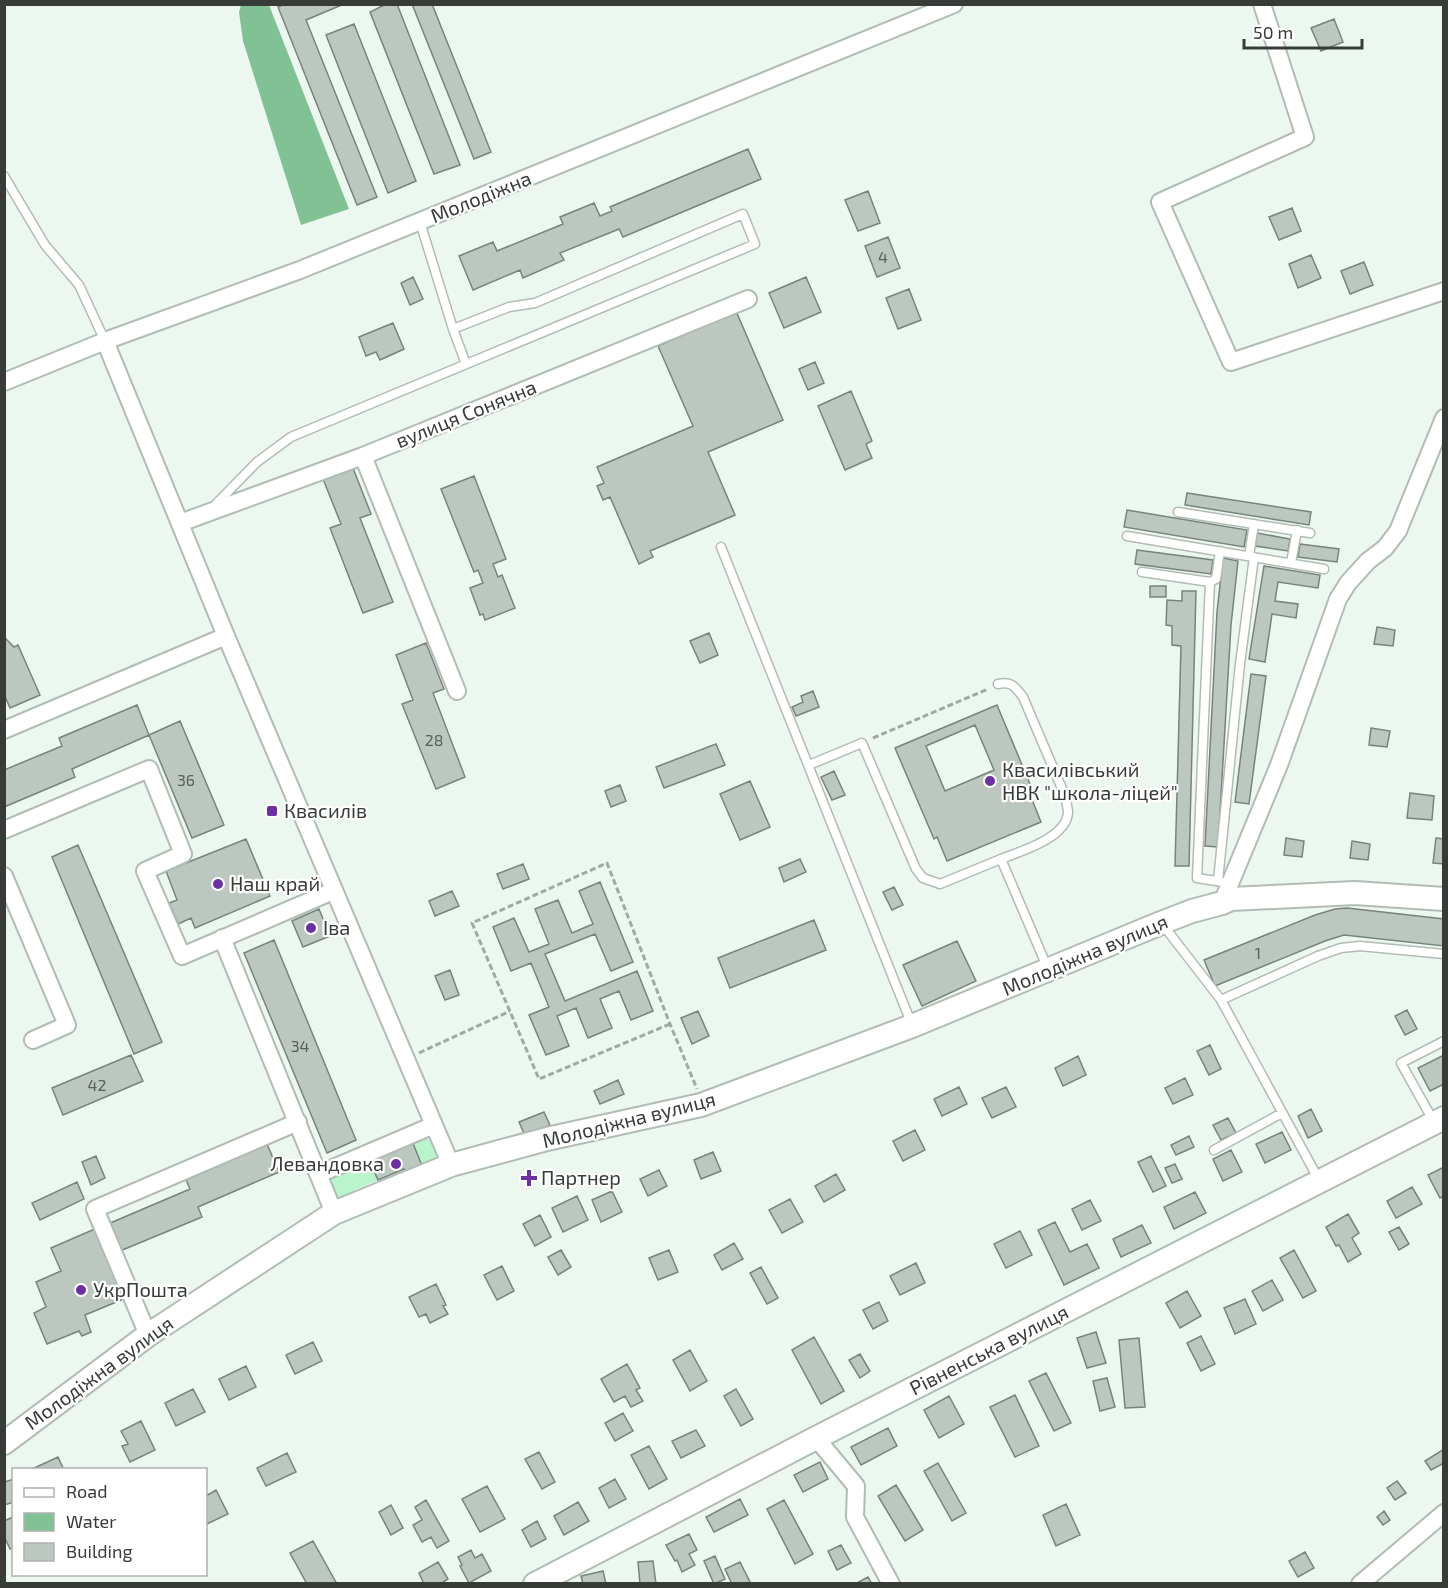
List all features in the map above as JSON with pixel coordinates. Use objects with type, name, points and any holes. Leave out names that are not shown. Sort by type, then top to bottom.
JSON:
[{"type":"street","name":"Молодіжна","points":[[4,382],[105,341],[300,270],[954,4]]},
{"type":"street","points":[[1262,4],[1305,137],[1160,202],[1231,362],[1443,291]]},
{"type":"street","name":"вулиця Сонячна","points":[[180,523],[363,456],[748,299]]},
{"type":"street","points":[[105,341],[333,891],[451,1165]]},
{"type":"street","points":[[1224,889],[1279,765],[1338,599],[1347,583],[1384,548],[1398,531],[1443,418]]},
{"type":"street","points":[[363,456],[457,691]]},
{"type":"street","points":[[4,730],[226,636]]},
{"type":"street","points":[[4,830],[149,769],[183,854],[145,871],[182,956],[333,891]]},
{"type":"street","points":[[4,876],[67,1025],[33,1040]]},
{"type":"street","name":"Молодіжна вулиця","points":[[4,1443],[148,1335],[334,1213],[451,1165],[547,1139],[703,1104],[912,1026],[1192,911],[1224,889],[1231,899],[1355,893],[1443,899]]},
{"type":"street","points":[[222,938],[334,1213]]},
{"type":"street","name":"Рівненська вулиця","points":[[535,1584],[1439,1120]]},
{"type":"street","points":[[148,1335],[95,1209],[298,1122]]},
{"type":"street","points":[[319,1174],[434,1125]]},
{"type":"street","points":[[816,1438],[856,1486],[855,1517],[891,1584]]},
{"type":"street","points":[[1360,1584],[1443,1513]]},
{"type":"lane","points":[[4,176],[45,244],[79,285],[105,341]]},
{"type":"lane","points":[[209,512],[257,462],[291,437],[756,244],[743,214],[536,303],[509,307],[453,329]]},
{"type":"lane","points":[[420,222],[466,364]]},
{"type":"lane","points":[[1178,512],[1310,533]]},
{"type":"lane","points":[[1210,582],[1197,878],[1224,889],[1240,664],[1254,524]]},
{"type":"lane","points":[[1291,563],[1296,530]]},
{"type":"lane","points":[[1127,536],[1324,569]]},
{"type":"lane","points":[[721,547],[912,1026]]},
{"type":"lane","points":[[1142,573],[1210,582],[1216,579],[1220,551]]},
{"type":"lane","points":[[809,765],[862,743],[916,869],[923,878],[940,884],[1046,840],[1065,824],[1068,812],[1066,798],[1023,697],[1015,687],[1007,682],[998,684]]},
{"type":"lane","points":[[1001,859],[1048,970]]},
{"type":"lane","points":[[1161,923],[1221,1000],[1320,1182]]},
{"type":"lane","points":[[1221,1000],[1318,956],[1341,948],[1360,946],[1443,954]]},
{"type":"lane","points":[[1439,1120],[1401,1063],[1443,1041]]},
{"type":"lane","points":[[1214,1150],[1282,1113]]},
{"type":"path","points":[[862,743],[998,684]]},
{"type":"path","points":[[670,1024],[539,1079],[472,923],[607,863],[703,1104]]},
{"type":"path","points":[[406,1059],[510,1011]]},
{"type":"shaded area","points":[[426,1138],[435,1148],[436,1157],[435,1161],[423,1168],[412,1141]]},
{"type":"shaded area","points":[[369,1160],[378,1180],[354,1190],[352,1196],[340,1202],[331,1192],[329,1178]]},
{"type":"water","points":[[241,5],[269,5],[349,209],[301,225],[243,41],[239,12]]},
{"type":"building","points":[[285,4],[344,4],[306,20],[377,197],[357,205],[278,7]]},
{"type":"building","points":[[386,4],[397,4],[460,165],[434,174],[370,12]]},
{"type":"building","points":[[412,4],[432,4],[491,152],[474,159]]},
{"type":"building","points":[[1334,19],[1343,42],[1321,51],[1311,28]]},
{"type":"building","points":[[354,24],[416,181],[388,193],[326,35]]},
{"type":"building","points":[[748,149],[761,179],[623,237],[619,229],[560,253],[564,260],[523,278],[520,270],[473,290],[459,256],[493,242],[497,251],[563,224],[560,217],[594,203],[600,216],[612,211],[610,207]]},
{"type":"building","points":[[868,191],[880,223],[858,231],[845,200]]},
{"type":"building","points":[[1292,208],[1301,231],[1279,240],[1269,217]]},
{"type":"building","points":[[888,237],[900,268],[877,277],[865,246]]},
{"type":"building","points":[[1311,255],[1321,278],[1298,288],[1289,264]]},
{"type":"building","points":[[1364,262],[1373,285],[1350,294],[1341,271]]},
{"type":"building","points":[[413,277],[423,299],[410,305],[401,283]]},
{"type":"building","points":[[806,277],[821,312],[784,328],[769,293]]},
{"type":"building","points":[[909,289],[921,320],[898,329],[886,298]]},
{"type":"building","points":[[736,311],[783,420],[708,452],[735,515],[650,551],[653,557],[639,564],[610,497],[603,500],[597,486],[604,483],[597,467],[693,426],[658,346]]},
{"type":"building","points":[[393,323],[404,349],[380,360],[376,352],[366,356],[359,337]]},
{"type":"building","points":[[815,362],[824,383],[808,390],[799,369]]},
{"type":"building","points":[[851,391],[872,441],[866,444],[872,458],[845,470],[818,406]]},
{"type":"building","points":[[353,468],[371,514],[360,518],[393,602],[363,613],[330,528],[341,524],[323,479]]},
{"type":"building","points":[[474,476],[506,559],[493,564],[498,577],[502,575],[515,608],[485,620],[483,614],[480,615],[470,588],[483,583],[478,570],[474,572],[441,489]]},
{"type":"building","points":[[1187,493],[1311,512],[1309,525],[1185,505]]},
{"type":"building","points":[[1127,510],[1247,530],[1244,547],[1124,527]]},
{"type":"building","points":[[1257,533],[1290,539],[1288,551],[1255,546]]},
{"type":"building","points":[[1300,544],[1339,549],[1337,562],[1298,557]]},
{"type":"building","points":[[1137,550],[1213,560],[1211,574],[1135,564]]},
{"type":"building","points":[[1223,558],[1238,561],[1231,625],[1218,847],[1205,846],[1217,612]]},
{"type":"building","points":[[1264,566],[1320,575],[1318,588],[1278,582],[1275,601],[1298,604],[1296,618],[1272,614],[1265,662],[1249,659]]},
{"type":"building","points":[[1150,586],[1166,586],[1166,597],[1150,597]]},
{"type":"building","points":[[1182,591],[1196,591],[1189,866],[1175,866],[1181,646],[1172,645],[1172,626],[1166,625],[1167,600],[1182,601]]},
{"type":"building","points":[[1377,627],[1395,630],[1393,646],[1374,644]]},
{"type":"building","points":[[709,633],[718,655],[700,663],[690,641]]},
{"type":"building","points":[[4,637],[14,647],[18,645],[40,695],[10,708],[4,694]]},
{"type":"building","points":[[426,643],[444,689],[433,693],[465,777],[436,789],[402,704],[413,700],[396,655]]},
{"type":"building","points":[[1251,674],[1266,676],[1249,804],[1235,802]]},
{"type":"building","points":[[813,691],[819,707],[796,716],[792,707],[803,702],[801,696]]},
{"type":"building","points":[[137,705],[149,735],[72,769],[75,777],[4,807],[4,770],[62,746],[59,738]]},
{"type":"building","points":[[997,705],[1035,796],[1031,797],[1041,822],[947,861],[937,837],[934,839],[895,748]],"holes":[[[975,725],[994,770],[945,791],[926,746]]]},
{"type":"building","points":[[180,721],[224,825],[192,838],[149,735]]},
{"type":"building","points":[[1371,728],[1390,731],[1387,747],[1369,745]]},
{"type":"building","points":[[716,744],[725,765],[664,788],[656,767]]},
{"type":"building","points":[[834,771],[845,795],[832,800],[821,777]]},
{"type":"building","points":[[750,781],[770,827],[740,840],[720,794]]},
{"type":"building","points":[[620,785],[626,801],[611,807],[605,791]]},
{"type":"building","points":[[1410,793],[1434,796],[1432,820],[1407,818]]},
{"type":"building","points":[[1286,838],[1304,841],[1302,857],[1284,855]]},
{"type":"building","points":[[1436,838],[1444,839],[1444,864],[1433,863]]},
{"type":"building","name":"Наш край","points":[[246,839],[270,896],[195,928],[191,918],[178,924],[169,903],[177,900],[166,871]]},
{"type":"building","points":[[1352,841],[1370,844],[1368,860],[1350,858]]},
{"type":"building","points":[[78,845],[162,1042],[134,1054],[52,857]]},
{"type":"building","points":[[800,859],[806,872],[784,882],[779,868]]},
{"type":"building","points":[[523,864],[529,879],[503,889],[497,874]]},
{"type":"building","points":[[600,882],[633,962],[611,971],[595,934],[545,954],[565,1001],[637,971],[653,1011],[631,1020],[619,991],[600,999],[612,1028],[588,1038],[576,1008],[557,1016],[569,1046],[546,1055],[529,1015],[549,1007],[531,963],[511,971],[493,927],[514,918],[529,952],[549,944],[535,909],[558,900],[572,933],[593,924],[579,891]]},
{"type":"building","points":[[894,887],[903,905],[892,910],[883,892]]},
{"type":"building","points":[[452,891],[459,906],[435,916],[429,901]]},
{"type":"building","points":[[1347,908],[1444,919],[1444,946],[1344,935],[1215,986],[1204,960],[1315,915]]},
{"type":"building","name":"Іва","points":[[319,909],[330,936],[303,947],[292,921]]},
{"type":"building","points":[[814,920],[826,950],[730,988],[718,958]]},
{"type":"building","points":[[274,940],[356,1140],[327,1153],[244,953]]},
{"type":"building","points":[[957,941],[976,981],[922,1006],[903,965]]},
{"type":"building","points":[[450,970],[459,995],[445,1000],[435,976]]},
{"type":"building","points":[[1407,1010],[1417,1029],[1405,1035],[1395,1016]]},
{"type":"building","points":[[698,1011],[709,1036],[692,1044],[681,1018]]},
{"type":"building","points":[[1210,1045],[1221,1069],[1209,1075],[1197,1051]]},
{"type":"building","points":[[131,1055],[143,1081],[63,1115],[52,1088]]},
{"type":"building","points":[[1444,1055],[1444,1084],[1430,1091],[1418,1068]]},
{"type":"building","points":[[1078,1056],[1086,1075],[1063,1086],[1055,1068]]},
{"type":"building","points":[[1185,1078],[1193,1095],[1173,1104],[1165,1088]]},
{"type":"building","points":[[618,1080],[624,1094],[600,1104],[594,1091]]},
{"type":"building","points":[[959,1087],[967,1104],[942,1116],[934,1099]]},
{"type":"building","points":[[1006,1087],[1016,1107],[992,1118],[982,1098]]},
{"type":"building","points":[[1311,1109],[1322,1131],[1308,1138],[1298,1116]]},
{"type":"building","points":[[544,1112],[550,1125],[525,1136],[519,1122]]},
{"type":"building","points":[[1228,1118],[1236,1133],[1221,1140],[1213,1125]]},
{"type":"building","points":[[915,1130],[925,1150],[903,1161],[893,1141]]},
{"type":"building","points":[[1282,1132],[1291,1150],[1265,1163],[1256,1144]]},
{"type":"building","points":[[1189,1136],[1194,1147],[1176,1155],[1171,1145]]},
{"type":"building","name":"Левандовка","points":[[412,1141],[423,1168],[407,1175],[404,1169],[378,1180],[369,1160]]},
{"type":"building","points":[[267,1144],[279,1172],[198,1207],[202,1217],[120,1251],[108,1224],[190,1189],[186,1180]]},
{"type":"building","points":[[1231,1150],[1242,1172],[1223,1181],[1213,1159]]},
{"type":"building","points":[[713,1152],[721,1171],[701,1179],[694,1160]]},
{"type":"building","points":[[96,1156],[105,1178],[91,1185],[82,1162]]},
{"type":"building","points":[[1151,1156],[1166,1186],[1153,1192],[1138,1162]]},
{"type":"building","points":[[1175,1164],[1182,1179],[1172,1183],[1165,1168]]},
{"type":"building","points":[[1444,1167],[1444,1196],[1440,1198],[1428,1175]]},
{"type":"building","points":[[659,1170],[667,1186],[648,1196],[640,1179]]},
{"type":"building","points":[[836,1174],[845,1190],[824,1202],[815,1186]]},
{"type":"building","points":[[77,1182],[84,1199],[40,1220],[32,1203]]},
{"type":"building","points":[[1412,1187],[1422,1204],[1396,1218],[1387,1201]]},
{"type":"building","points":[[612,1191],[622,1212],[601,1222],[592,1200]]},
{"type":"building","points":[[1195,1192],[1206,1213],[1174,1229],[1164,1207]]},
{"type":"building","points":[[577,1196],[588,1220],[563,1232],[552,1208]]},
{"type":"building","points":[[790,1199],[803,1222],[782,1233],[769,1210]]},
{"type":"building","points":[[1090,1200],[1101,1221],[1082,1230],[1072,1209]]},
{"type":"building","points":[[1348,1214],[1359,1233],[1352,1238],[1361,1254],[1348,1262],[1326,1227]]},
{"type":"building","points":[[540,1215],[551,1237],[535,1246],[523,1224]]},
{"type":"building","points":[[1055,1222],[1070,1252],[1087,1244],[1099,1268],[1064,1285],[1038,1230]]},
{"type":"building","points":[[1142,1225],[1151,1243],[1121,1257],[1113,1239]]},
{"type":"building","points":[[1399,1227],[1409,1244],[1399,1250],[1389,1232]]},
{"type":"building","name":"УкрПошта","points":[[97,1228],[126,1298],[85,1315],[91,1332],[82,1336],[79,1331],[47,1344],[34,1313],[46,1307],[36,1282],[61,1271],[51,1248]]},
{"type":"building","points":[[1020,1231],[1032,1255],[1006,1268],[994,1244]]},
{"type":"building","points":[[734,1243],[743,1259],[722,1270],[714,1255]]},
{"type":"building","points":[[561,1250],[571,1267],[558,1275],[548,1257]]},
{"type":"building","points":[[669,1250],[678,1272],[658,1280],[649,1258]]},
{"type":"building","points":[[1294,1250],[1316,1291],[1303,1298],[1280,1258]]},
{"type":"building","points":[[916,1263],[925,1283],[900,1295],[890,1276]]},
{"type":"building","points":[[502,1266],[514,1291],[497,1300],[484,1275]]},
{"type":"building","points":[[761,1267],[778,1298],[767,1304],[750,1273]]},
{"type":"building","points":[[1272,1280],[1283,1300],[1263,1311],[1252,1291]]},
{"type":"building","points":[[436,1284],[448,1314],[430,1323],[426,1314],[419,1317],[409,1297]]},
{"type":"building","points":[[1187,1291],[1201,1316],[1180,1328],[1166,1303]]},
{"type":"building","points":[[1245,1299],[1256,1324],[1235,1334],[1224,1308]]},
{"type":"building","points":[[879,1302],[888,1321],[873,1329],[863,1310]]},
{"type":"building","points":[[1096,1332],[1106,1363],[1087,1368],[1077,1338]]},
{"type":"building","points":[[1201,1336],[1215,1364],[1201,1371],[1187,1343]]},
{"type":"building","points":[[814,1337],[844,1391],[821,1404],[792,1350]]},
{"type":"building","points":[[1139,1338],[1145,1407],[1125,1408],[1119,1340]]},
{"type":"building","points":[[313,1342],[322,1361],[295,1374],[286,1355]]},
{"type":"building","points":[[690,1350],[707,1381],[690,1391],[673,1360]]},
{"type":"building","points":[[860,1354],[870,1371],[860,1378],[849,1360]]},
{"type":"building","points":[[627,1364],[640,1388],[636,1390],[643,1401],[631,1407],[625,1396],[614,1402],[601,1379]]},
{"type":"building","points":[[246,1366],[256,1387],[229,1400],[219,1379]]},
{"type":"building","points":[[1046,1373],[1071,1423],[1054,1431],[1029,1381]]},
{"type":"building","points":[[1107,1378],[1115,1407],[1100,1411],[1093,1381]]},
{"type":"building","points":[[193,1389],[205,1412],[176,1426],[165,1403]]},
{"type":"building","points":[[736,1389],[753,1419],[741,1426],[724,1396]]},
{"type":"building","points":[[1015,1395],[1039,1446],[1015,1457],[990,1407]]},
{"type":"building","points":[[949,1396],[964,1424],[939,1438],[924,1410]]},
{"type":"building","points":[[623,1413],[633,1431],[615,1441],[605,1423]]},
{"type":"building","points":[[141,1421],[155,1450],[130,1462],[122,1446],[128,1444],[121,1431]]},
{"type":"building","points":[[888,1428],[897,1446],[861,1465],[851,1447]]},
{"type":"building","points":[[696,1430],[705,1446],[681,1458],[672,1441]]},
{"type":"building","points":[[649,1446],[667,1479],[649,1489],[631,1455]]},
{"type":"building","points":[[1444,1449],[1444,1463],[1431,1470],[1425,1461]]},
{"type":"building","points":[[539,1452],[555,1482],[542,1489],[525,1459]]},
{"type":"building","points":[[287,1453],[296,1472],[266,1486],[257,1468]]},
{"type":"building","points":[[58,1457],[63,1468],[34,1468]]},
{"type":"building","points":[[820,1462],[828,1479],[803,1492],[794,1475]]},
{"type":"building","points":[[938,1463],[966,1513],[952,1521],[924,1471]]},
{"type":"building","points":[[615,1479],[626,1499],[609,1508],[599,1488]]},
{"type":"building","points":[[12,1480],[12,1503],[4,1505],[4,1482]]},
{"type":"building","points":[[1397,1481],[1406,1493],[1395,1500],[1387,1488]]},
{"type":"building","points":[[896,1485],[923,1530],[905,1541],[878,1496]]},
{"type":"building","points":[[487,1486],[505,1519],[480,1532],[462,1499]]},
{"type":"building","points":[[216,1490],[228,1514],[207,1524],[207,1495]]},
{"type":"building","points":[[740,1499],[748,1515],[714,1532],[706,1517]]},
{"type":"building","points":[[426,1500],[449,1541],[437,1548],[431,1537],[422,1542],[413,1525],[422,1520],[415,1507]]},
{"type":"building","points":[[784,1500],[813,1554],[795,1564],[767,1509]]},
{"type":"building","points":[[578,1502],[589,1521],[564,1535],[554,1516]]},
{"type":"building","points":[[1066,1504],[1080,1535],[1056,1546],[1043,1515]]},
{"type":"building","points":[[391,1505],[403,1528],[391,1535],[379,1512]]},
{"type":"building","points":[[1384,1511],[1390,1520],[1383,1525],[1377,1517]]},
{"type":"building","points":[[12,1517],[12,1548],[10,1549],[4,1536],[4,1521]]},
{"type":"building","points":[[537,1521],[546,1539],[531,1547],[522,1530]]},
{"type":"building","points":[[689,1534],[697,1550],[689,1554],[695,1565],[682,1572],[677,1560],[675,1561],[666,1545]]},
{"type":"building","points":[[313,1541],[337,1584],[307,1584],[290,1553]]},
{"type":"building","points":[[841,1545],[851,1563],[837,1570],[828,1551]]},
{"type":"building","points":[[471,1550],[475,1558],[482,1554],[491,1571],[469,1583],[458,1557]]},
{"type":"building","points":[[1305,1552],[1314,1568],[1298,1577],[1289,1561]]},
{"type":"building","points":[[715,1556],[725,1579],[714,1584],[704,1561]]},
{"type":"building","points":[[653,1561],[656,1584],[640,1584],[638,1562]]},
{"type":"building","points":[[438,1562],[448,1579],[440,1584],[424,1584],[419,1573]]},
{"type":"building","points":[[740,1562],[750,1582],[732,1584],[725,1569]]},
{"type":"building","points":[[603,1571],[606,1584],[583,1584],[581,1576]]},
{"type":"building","points":[[868,1577],[872,1584],[855,1584]]},
{"type":"place","name":"Квасилівський НВК \"школа-ліцей\"","points":[[990,781]]},
{"type":"place","name":"Квасилів","points":[[272,811]]},
{"type":"place","name":"Наш край","points":[[218,884]]},
{"type":"place","name":"Іва","points":[[311,928]]},
{"type":"place","name":"Левандовка","points":[[396,1164]]},
{"type":"place","name":"Партнер","points":[[529,1178]]},
{"type":"place","name":"УкрПошта","points":[[81,1290]]}]
